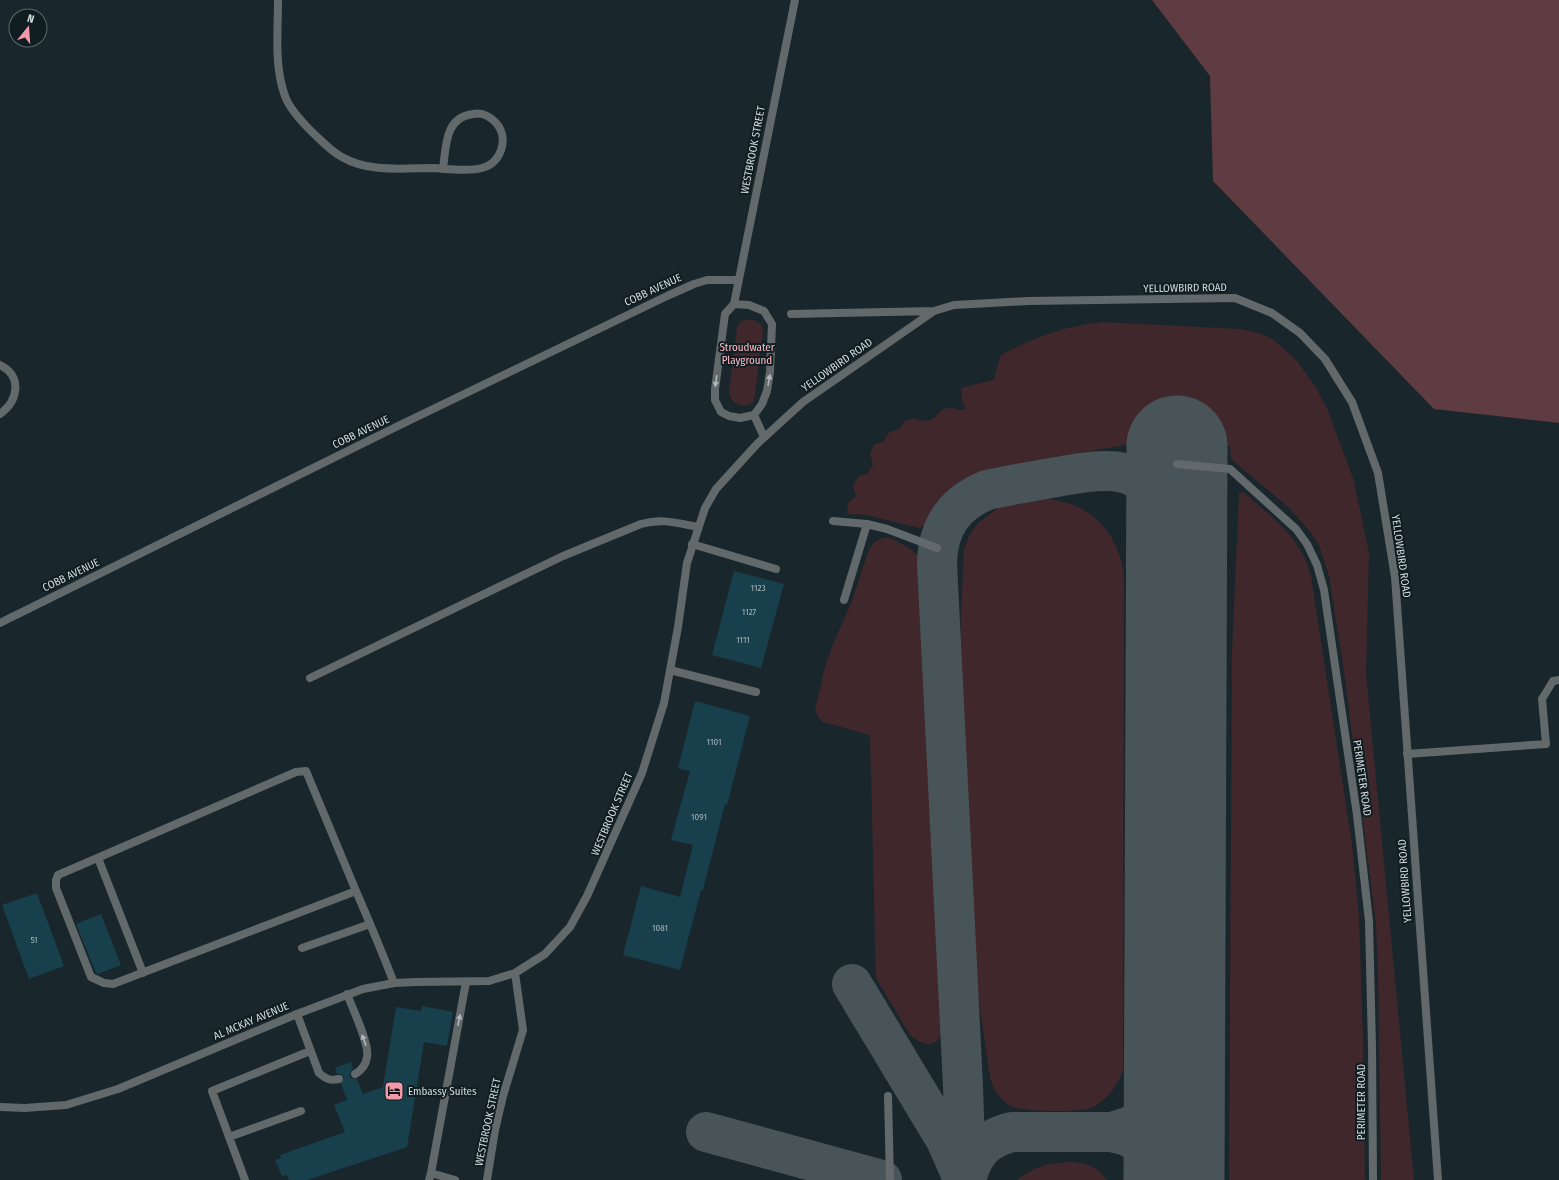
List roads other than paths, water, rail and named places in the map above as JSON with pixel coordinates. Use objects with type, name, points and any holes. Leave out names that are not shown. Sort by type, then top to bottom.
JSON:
[{"type":"street","points":[[278,0],[278,67],[285,97],[302,121],[331,150],[342,158],[367,166],[473,169],[482,168],[497,159],[501,151],[502,138],[498,126],[493,120],[485,115],[476,113],[467,114],[458,119],[451,126],[448,135],[443,168]]},
{"type":"street","name":"WESTBROOK STREET","points":[[754,415],[740,418],[729,416],[721,412],[715,400],[715,389],[725,314],[734,304],[795,0]]},
{"type":"street","name":"COBB AVENUE","points":[[0,623],[400,425],[667,296],[707,280],[738,280]]},
{"type":"street","name":"YELLOWBIRD ROAD","points":[[791,314],[934,311],[954,305],[1028,301],[1235,298],[1272,313],[1300,333],[1325,359],[1352,402],[1378,473],[1395,577],[1438,1180]]},
{"type":"street","points":[[734,304],[749,305],[764,311],[772,324],[770,372],[767,391],[762,404],[754,415],[764,437]]},
{"type":"street","name":"YELLOWBIRD ROAD","points":[[757,444],[803,402],[934,311]]},
{"type":"street","points":[[0,365],[11,374],[15,382],[16,392],[8,409],[0,414]]},
{"type":"street","name":"WESTBROOK STREET","points":[[487,1180],[495,1130],[503,1096],[523,1030],[515,973],[545,954],[570,927],[587,896],[642,773],[664,704],[678,627],[687,562],[705,508],[716,489],[757,444]]},
{"type":"street","name":"PERIMETER ROAD","points":[[1177,464],[1230,469],[1296,529],[1307,544],[1317,565],[1324,590],[1357,815],[1369,921],[1373,1180]]},
{"type":"street","points":[[310,678],[563,556],[641,524],[654,520],[698,527]]},
{"type":"street","points":[[833,521],[867,524],[887,529],[937,548]]},
{"type":"street","points":[[844,600],[867,524]]},
{"type":"street","points":[[692,544],[776,569]]},
{"type":"street","points":[[670,670],[756,692]]},
{"type":"street","points":[[1407,754],[1546,744],[1542,699],[1553,682],[1559,680]]},
{"type":"street","points":[[356,891],[113,984],[104,983],[91,977],[56,888],[56,880],[58,875],[296,772],[306,771],[370,924],[394,983]]},
{"type":"street","points":[[98,858],[143,972]]},
{"type":"street","points":[[302,948],[370,924]]},
{"type":"street","name":"AL MCKAY AVENUE","points":[[0,1107],[25,1108],[66,1105],[118,1089],[297,1014],[363,989],[394,983],[466,982],[489,980],[515,973]]},
{"type":"street","points":[[455,1180],[430,1176],[466,982]]},
{"type":"street","points":[[347,994],[367,1047],[368,1056],[362,1070],[355,1074]]},
{"type":"street","points":[[297,1014],[319,1073],[332,1081],[339,1079]]},
{"type":"street","points":[[245,1180],[212,1091],[310,1051]]},
{"type":"street","points":[[888,1096],[890,1180]]},
{"type":"street","points":[[229,1137],[301,1111]]},
{"type":"place","name":"Embassy Suites","points":[[394,1091]]},
{"type":"park label","name":"Stroudwater Playground","points":[[747,353]]}]
